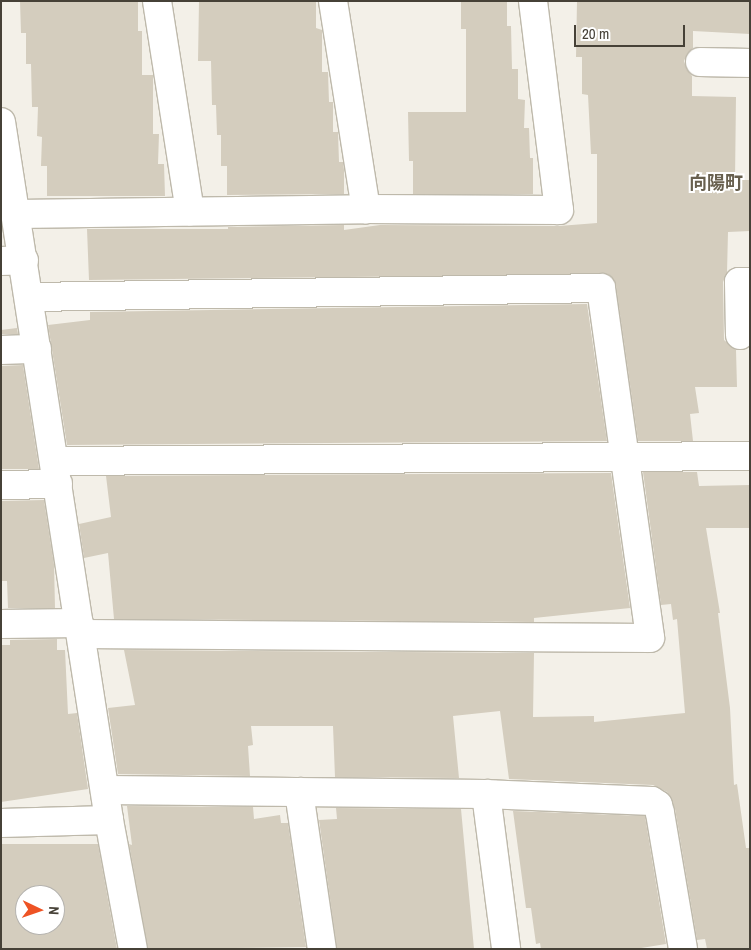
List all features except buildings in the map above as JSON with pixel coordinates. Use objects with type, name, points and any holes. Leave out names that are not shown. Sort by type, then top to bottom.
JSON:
[{"type":"street","points":[[158,1],[190,211]]},
{"type":"street","points":[[333,1],[366,209]]},
{"type":"street","points":[[17,214],[366,209],[559,210],[533,1]]},
{"type":"street","points":[[700,62],[750,63]]},
{"type":"street","points":[[1,122],[17,214],[13,260],[30,297],[106,790],[109,820],[133,949]]},
{"type":"street","points":[[740,335],[739,282],[750,282]]},
{"type":"street","points":[[1,624],[80,628],[650,638],[601,288],[30,297]]},
{"type":"street","points":[[1,350],[37,349]]},
{"type":"street","points":[[1,485],[57,473],[626,457],[750,456]]},
{"type":"street","points":[[106,790],[486,794],[652,801],[658,805],[683,949]]},
{"type":"street","points":[[299,792],[322,949]]},
{"type":"street","points":[[486,794],[506,949]]},
{"type":"street","points":[[1,823],[109,820]]},
{"type":"district","name":"向陽町","points":[[716,183]]}]
